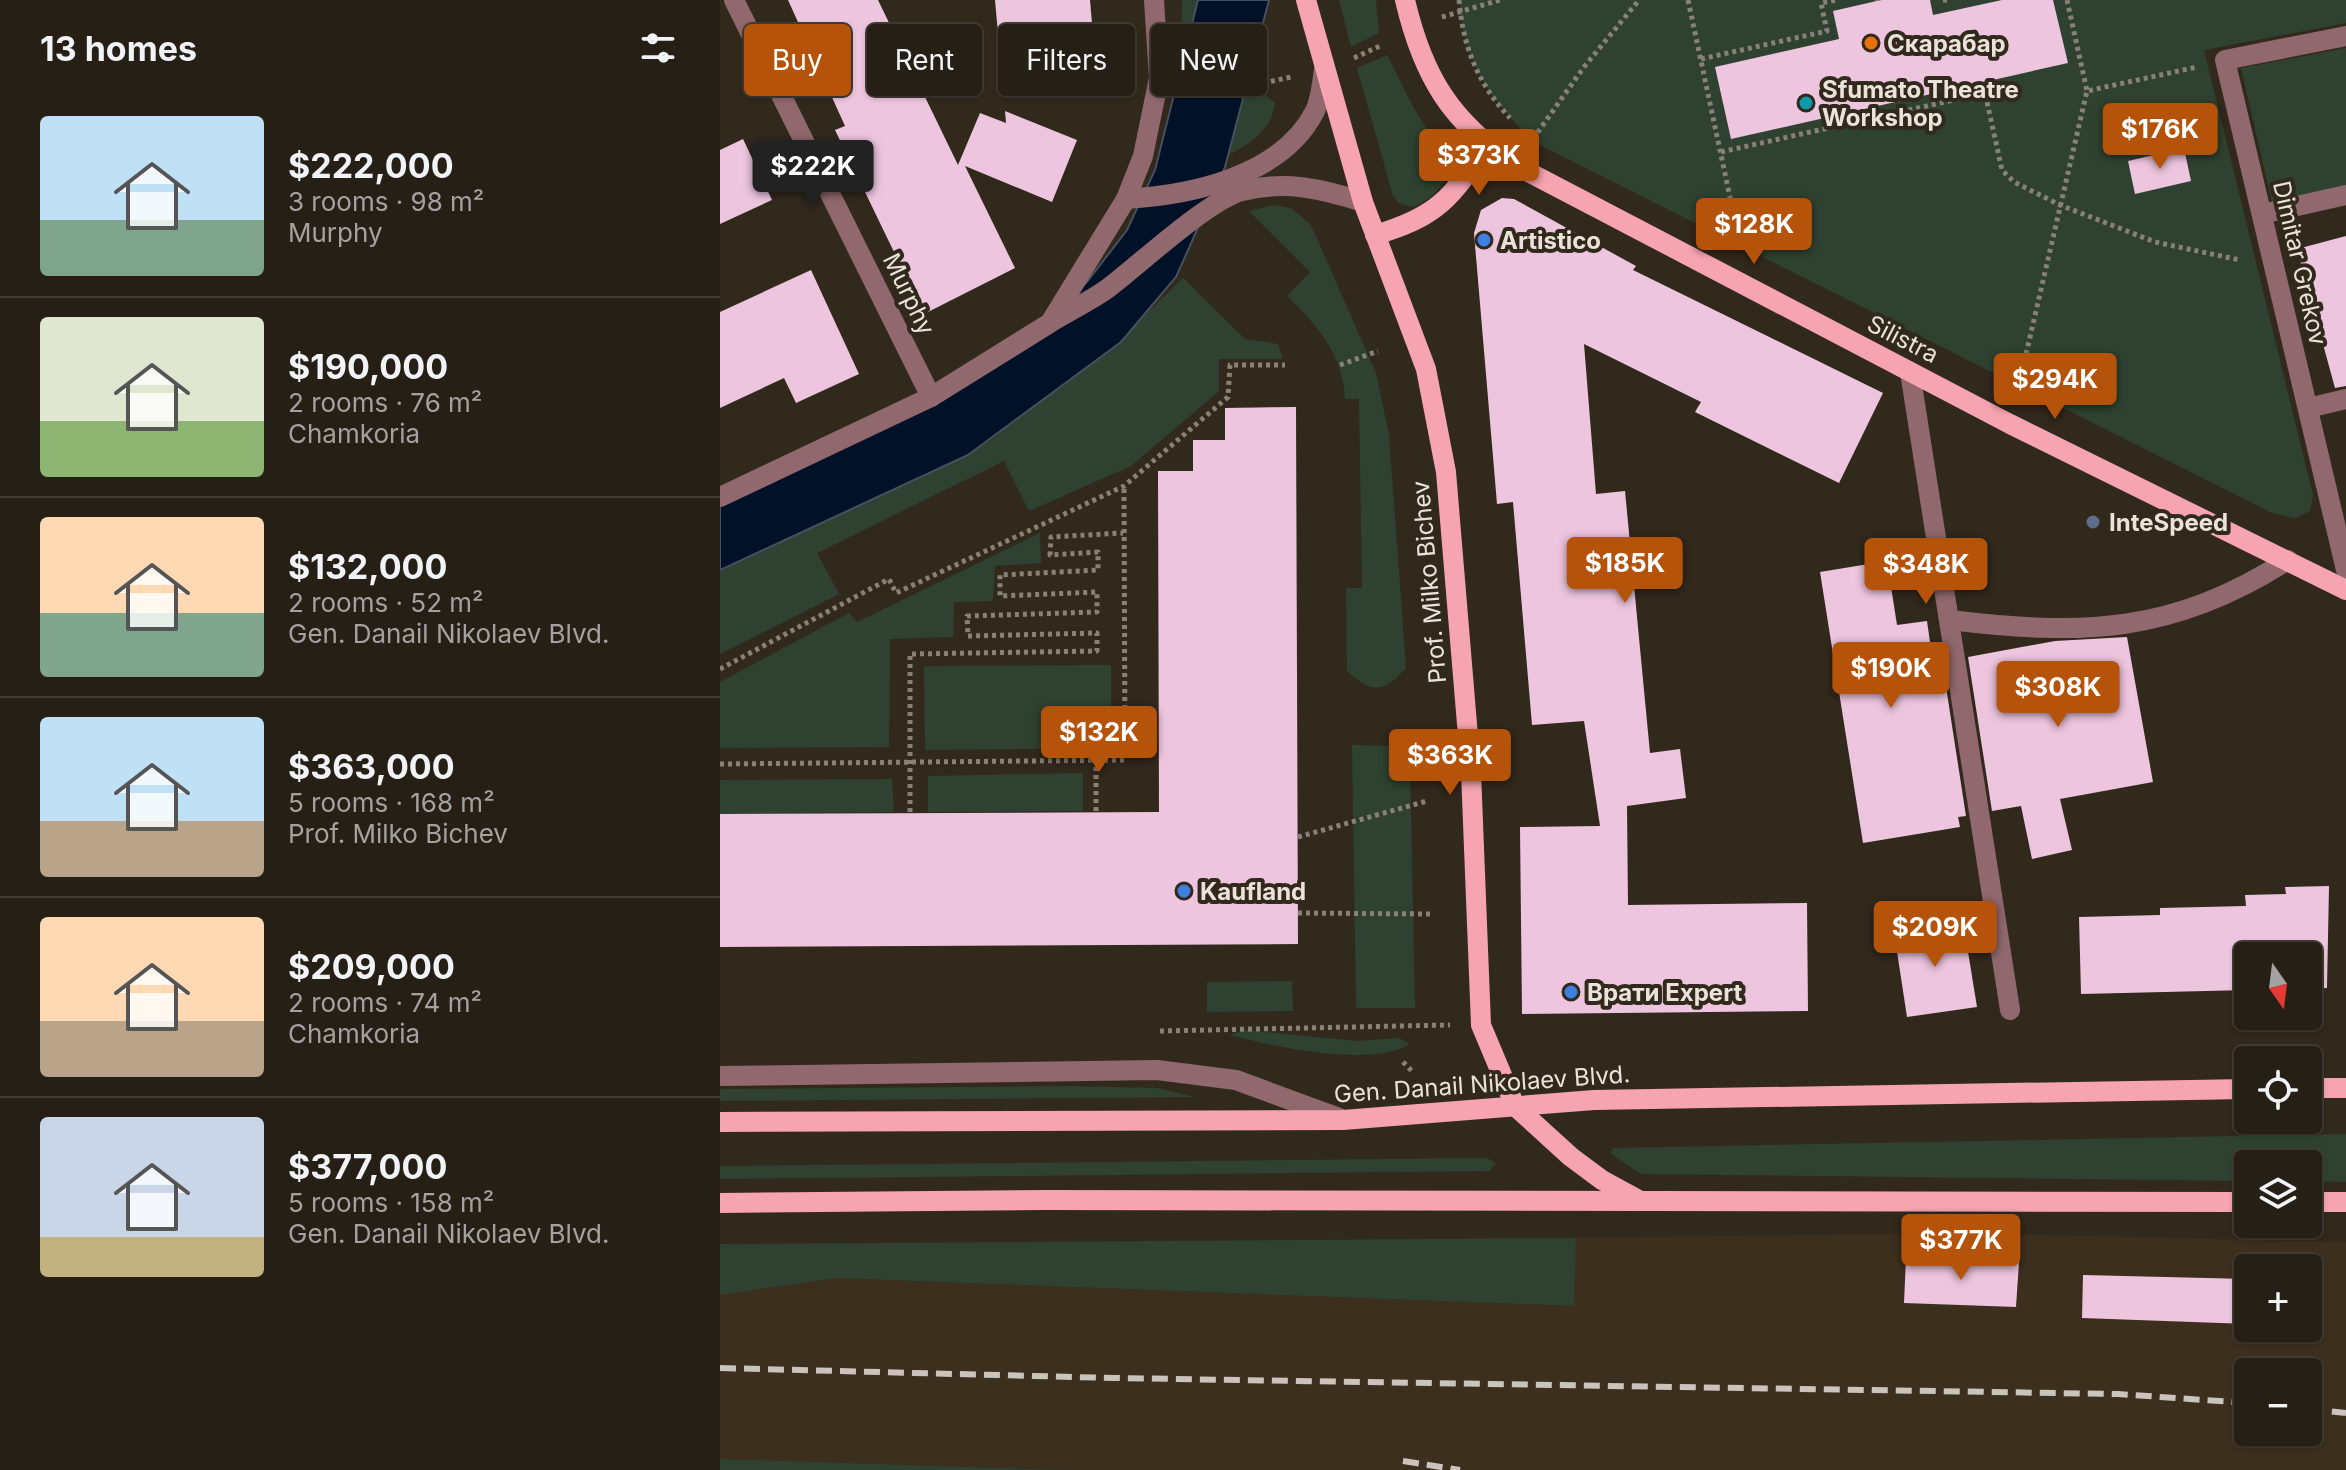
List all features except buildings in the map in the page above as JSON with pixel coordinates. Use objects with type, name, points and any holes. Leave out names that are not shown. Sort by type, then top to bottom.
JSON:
[{"type":"main road","name":"Prof. Milko Bichev","points":[[1306,0],[1363,202],[1426,369],[1446,472],[1471,772],[1481,1025],[1515,1106],[1581,1165],[1641,1201]]},
{"type":"main road","name":"Silistra","points":[[1405,0],[1412,31],[1432,82],[1463,125],[1517,166],[2010,424],[2346,590]]},
{"type":"main road","points":[[1375,235],[1405,226],[1431,212],[1457,190],[1486,145]]},
{"type":"main road","points":[[2322,1088],[2346,1088]]},
{"type":"main road","name":"Gen. Danail Nikolaev Blvd.","points":[[720,1122],[1343,1120],[1402,1118],[1594,1100],[2234,1089]]},
{"type":"main road","points":[[720,1203],[2234,1202]]},
{"type":"main road","points":[[2322,1202],[2346,1202]]},
{"type":"street","name":"Murphy","points":[[734,0],[931,397]]},
{"type":"street","points":[[1050,323],[1126,199],[1143,156],[1159,78],[1154,0]]},
{"type":"street","points":[[2225,60],[2346,36]]},
{"type":"street","name":"Dimitar Grekov","points":[[2225,60],[2346,570]]},
{"type":"street","points":[[1126,199],[1161,197],[1232,178],[1266,163],[1300,136],[1317,108],[1324,69]]},
{"type":"street","points":[[720,497],[931,397],[1104,291],[1199,217],[1239,192],[1271,186],[1317,187],[1363,202]]},
{"type":"street","points":[[2262,214],[2346,195]]},
{"type":"street","points":[[1910,372],[2010,1010]]},
{"type":"street","points":[[2308,408],[2346,399]]},
{"type":"street","points":[[1950,620],[2058,631],[2114,628],[2191,608],[2254,582],[2288,560]]},
{"type":"street","points":[[720,1076],[1157,1070],[1236,1080],[1343,1120]]},
{"type":"path","points":[[1459,0],[1467,51],[1490,96],[1511,119]]},
{"type":"path","points":[[1442,17],[1500,0]]},
{"type":"path","points":[[1522,130],[1532,141],[1584,67],[1639,0]]},
{"type":"path","points":[[1688,0],[1749,289]]},
{"type":"path","points":[[1701,59],[1827,31],[1821,3],[1837,0]]},
{"type":"path","points":[[2010,424],[2087,91],[2067,0]]},
{"type":"path","points":[[1354,58],[1382,45]]},
{"type":"path","points":[[2087,91],[2225,60]]},
{"type":"path","points":[[1267,82],[1291,77]]},
{"type":"path","points":[[1721,152],[1985,93],[2002,170],[2014,182],[2060,205],[2155,242],[2274,267]]},
{"type":"path","points":[[1340,365],[1378,351]]},
{"type":"path","points":[[720,669],[889,579],[896,593],[1124,486],[1228,397],[1230,365],[1285,365]]},
{"type":"path","points":[[720,764],[1125,760],[1124,486]]},
{"type":"path","points":[[910,812],[910,654],[1097,651],[1097,633],[968,636],[967,616],[1097,612],[1097,592],[1000,596],[1000,575],[1098,570],[1098,552],[1050,555],[1051,537],[1123,533]]},
{"type":"path","points":[[1096,760],[1096,811]]},
{"type":"path","points":[[1298,837],[1427,801]]},
{"type":"path","points":[[1298,913],[1432,914]]},
{"type":"path","points":[[1160,1031],[1451,1025]]},
{"type":"path","points":[[1403,1062],[1412,1071]]},
{"type":"shaded area","points":[[1960,1233],[2346,1242],[2346,1470],[1066,1470],[720,1459],[720,1295],[836,1278],[1573,1306],[1576,1238]]},
{"type":"green space","points":[[1182,0],[1246,0],[1253,24],[1182,24]]},
{"type":"green space","points":[[1339,0],[1376,0],[1379,33],[1351,47]]},
{"type":"green space","points":[[1459,0],[2346,0],[2346,23],[2204,50],[2313,495],[2310,511],[2295,518],[2272,513],[1532,141],[1503,109],[1481,78],[1466,43]]},
{"type":"green space","points":[[2346,48],[2346,195],[2274,211],[2241,68]]},
{"type":"green space","points":[[1387,55],[1418,115],[1443,150],[1447,163],[1447,172],[1435,193],[1413,207],[1400,204],[1393,196],[1357,68]]},
{"type":"green space","points":[[1182,96],[1267,96],[1275,103],[1271,117],[1256,138],[1195,171]]},
{"type":"green space","points":[[1274,205],[1291,208],[1311,225],[1376,373],[1389,435],[1406,668],[1391,682],[1377,688],[1364,684],[1347,671],[1346,588],[1362,588],[1359,399],[1345,399],[1339,368],[1327,342],[1287,296],[1310,272],[1249,211]]},
{"type":"green space","points":[[1183,278],[1245,339],[1278,344],[1283,359],[1219,359],[1219,391],[1131,466],[1029,511],[1004,461],[817,553],[839,594],[720,654],[720,571],[991,440],[1150,310]]},
{"type":"green space","points":[[1040,533],[1041,563],[995,566],[993,601],[954,602],[953,637],[890,639],[889,747],[720,748],[720,682],[849,613],[857,622]]},
{"type":"green space","points":[[1111,665],[1111,748],[925,750],[924,666]]},
{"type":"green space","points":[[1352,745],[1396,746],[1410,764],[1415,1008],[1356,1008]]},
{"type":"green space","points":[[1083,773],[1083,811],[928,812],[928,776]]},
{"type":"green space","points":[[892,779],[894,812],[720,814],[720,780]]},
{"type":"green space","points":[[1292,981],[1293,1011],[1207,1012],[1207,982]]},
{"type":"green space","points":[[1243,1030],[1357,1041],[1399,1038],[1410,1044],[1393,1051],[1372,1054],[1322,1053],[1231,1035]]},
{"type":"green space","points":[[1157,1088],[1195,1097],[720,1101],[720,1089]]},
{"type":"green space","points":[[2346,1134],[2346,1182],[2322,1181],[2322,1150],[2234,1150],[2234,1181],[1641,1174],[1610,1153],[1613,1148]]},
{"type":"green space","points":[[1487,1158],[1496,1163],[1489,1171],[720,1179],[720,1166]]},
{"type":"green space","points":[[1576,1238],[1574,1306],[836,1278],[720,1295],[720,1244]]},
{"type":"green space","points":[[720,1459],[1064,1470],[720,1470]]},
{"type":"water","points":[[1198,0],[1269,0],[1263,24],[1192,24]]},
{"type":"water","points":[[1174,96],[1244,96],[1225,167],[1176,277],[1121,342],[968,455],[720,570],[720,500],[948,393],[1087,282],[1127,230],[1155,170]]},
{"type":"railway","points":[[720,1368],[1113,1378],[2118,1394],[2234,1402]]},
{"type":"railway","points":[[2322,1410],[2346,1413]]},
{"type":"railway","points":[[1403,1461],[1460,1470]]},
{"type":"place","name":"Скарабар","points":[[1871,43]]},
{"type":"place","name":"Sfumato Theatre Workshop","points":[[1806,103]]},
{"type":"place","name":"Artistico","points":[[1484,240]]},
{"type":"place","name":"InteSpeed","points":[[2093,522]]},
{"type":"place","name":"Kaufland","points":[[1184,891]]},
{"type":"place","name":"Врати Expert","points":[[1571,992]]}]
